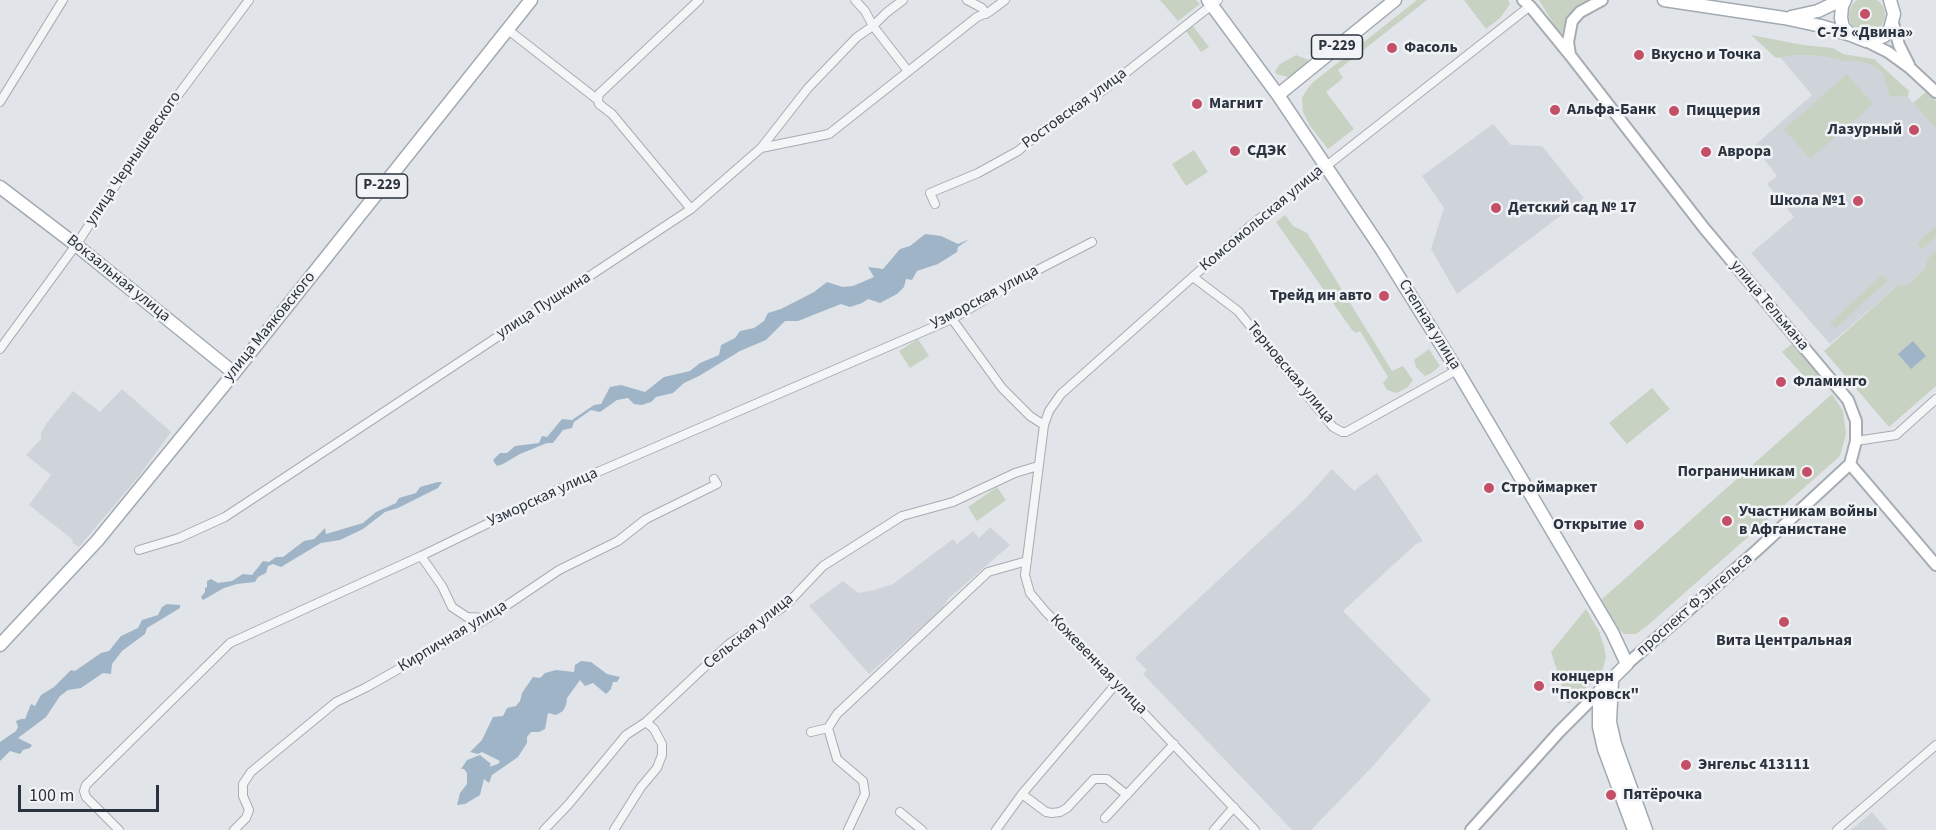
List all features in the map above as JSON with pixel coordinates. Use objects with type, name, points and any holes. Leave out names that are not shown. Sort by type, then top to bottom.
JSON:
[{"type":"main road","name":"улица Маяковского","points":[[0,645],[97,541],[531,0]]},
{"type":"main road","name":"Р-229","points":[[1278,95],[1395,0]]},
{"type":"main road","points":[[1664,0],[1784,18],[1821,26],[1866,41],[1884,36],[1893,23],[1892,2]]},
{"type":"main road","points":[[1784,18],[1818,10],[1843,0]]},
{"type":"main road","points":[[1843,0],[1841,18],[1844,27],[1851,35]]},
{"type":"main road","name":"Степная улица","points":[[1213,2],[1382,250],[1457,370],[1589,592],[1627,664]]},
{"type":"main road","name":"Вокзальная улица","points":[[0,187],[76,245],[234,373]]},
{"type":"main road","name":"проспект Ф.Энгельса","points":[[1599,692],[1627,664]]},
{"type":"main road","points":[[1612,680],[1610,722],[1615,744],[1646,830]]},
{"type":"main road","points":[[1599,692],[1599,727],[1604,749],[1634,830]]},
{"type":"street","points":[[0,102],[63,0]]},
{"type":"street","name":"улица Чернышевского","points":[[0,350],[76,245],[152,130],[249,0]]},
{"type":"street","points":[[691,209],[612,114],[599,104],[598,99],[599,94],[699,0]]},
{"type":"street","points":[[855,0],[866,10],[873,26],[908,71]]},
{"type":"street","name":"улица Пушкина","points":[[139,550],[179,538],[225,517],[691,209],[761,148],[808,88],[857,37],[903,0]]},
{"type":"street","points":[[967,0],[982,8],[986,14]]},
{"type":"street","points":[[761,148],[829,134],[977,17],[986,14],[1005,0]]},
{"type":"street","points":[[1570,55],[1568,42],[1572,21],[1580,12],[1602,0]]},
{"type":"street","name":"Ростовская улица","points":[[935,204],[930,193],[978,173],[1018,151],[1043,130],[1105,89],[1213,2]]},
{"type":"street","name":"улица Тельмана","points":[[1527,2],[1704,228],[1848,400],[1856,421],[1856,441],[1850,464]]},
{"type":"street","name":"Комсомольская улица","points":[[1038,466],[1044,425],[1049,411],[1060,394],[1250,226],[1370,133],[1527,2]]},
{"type":"street","points":[[1893,23],[1899,45],[1910,68]]},
{"type":"street","points":[[507,29],[598,99]]},
{"type":"street","points":[[1866,41],[1888,52],[1910,68],[1936,92]]},
{"type":"street","name":"Узморская улица","points":[[119,830],[86,797],[84,791],[86,785],[230,643],[421,556],[563,487],[952,319],[1024,277],[1092,242]]},
{"type":"street","name":"Терновская улица","points":[[1193,276],[1238,311],[1333,427],[1342,432],[1346,432],[1457,370]]},
{"type":"street","points":[[952,319],[1002,388],[1030,416],[1044,425]]},
{"type":"street","points":[[1856,441],[1896,435],[1936,399]]},
{"type":"street","points":[[1850,464],[1936,565]]},
{"type":"street","name":"проспект Ф.Энгельса","points":[[1627,664],[1756,551],[1850,464]]},
{"type":"street","name":"Кожевенная улица","points":[[1038,466],[1025,575],[1030,593],[1255,830]]},
{"type":"street","name":"Сельская улица","points":[[544,830],[568,806],[626,735],[646,722],[729,644],[786,605],[823,566],[902,516],[953,502],[1015,473],[1038,466]]},
{"type":"street","name":"Кирпичная улица","points":[[234,830],[246,818],[249,810],[243,796],[243,784],[251,772],[336,702],[368,687],[488,618],[559,570],[618,541],[646,519],[717,483],[714,479]]},
{"type":"street","points":[[421,556],[442,586],[452,607],[467,616],[488,618]]},
{"type":"street","points":[[811,732],[828,728],[837,714],[988,572],[1027,561]]},
{"type":"street","points":[[996,830],[1022,794],[1116,684]]},
{"type":"street","name":"проспект Ф.Энгельса","points":[[1471,830],[1559,732],[1599,692]]},
{"type":"street","points":[[614,830],[641,787],[657,768],[662,755],[662,744],[654,729],[646,722]]},
{"type":"street","points":[[828,728],[837,759],[863,781],[865,794],[848,830]]},
{"type":"street","points":[[1105,818],[1174,744]]},
{"type":"street","points":[[1837,830],[1936,746]]},
{"type":"street","points":[[1022,794],[1046,812],[1052,813],[1066,808],[1094,779],[1107,779],[1127,795]]},
{"type":"street","points":[[1214,830],[1234,807]]},
{"type":"street","points":[[900,812],[922,830]]},
{"type":"shaded area","name":"Школа №1","points":[[1795,55],[1858,61],[1874,66],[1883,73],[1889,96],[1908,97],[1936,129],[1936,250],[1927,259],[1925,268],[1908,285],[1898,285],[1830,344],[1751,253],[1794,217],[1767,184],[1777,176],[1754,146],[1812,95],[1780,57]]},
{"type":"shaded area","points":[[1493,124],[1511,145],[1542,146],[1584,198],[1457,294],[1431,249],[1444,208],[1422,176]]},
{"type":"shaded area","points":[[122,389],[171,432],[139,476],[79,547],[29,505],[51,475],[26,455],[41,439],[41,433],[46,424],[73,391],[100,412]]},
{"type":"shaded area","points":[[1332,469],[1354,491],[1377,473],[1423,541],[1416,544],[1343,611],[1431,700],[1371,768],[1311,830],[1292,830],[1143,674],[1147,670],[1135,658],[1304,500]]},
{"type":"shaded area","points":[[990,527],[1010,545],[948,599],[941,610],[869,674],[809,606],[843,581],[858,593],[893,584],[953,539],[957,544],[973,531],[979,538]]},
{"type":"shaded area","points":[[1872,812],[1887,830],[1851,830]]},
{"type":"green space","points":[[1867,-3],[1879,3],[1885,15],[1879,27],[1867,33],[1855,27],[1849,15],[1855,3]]},
{"type":"green space","points":[[1160,0],[1196,0],[1200,4],[1178,21]]},
{"type":"green space","points":[[1417,0],[1427,0],[1338,70],[1343,78],[1326,92],[1354,129],[1328,149],[1310,126],[1303,112],[1302,98],[1306,91],[1312,83]]},
{"type":"green space","points":[[1464,0],[1508,0],[1510,4],[1500,18],[1486,29]]},
{"type":"green space","points":[[1539,0],[1591,0],[1571,14],[1561,36]]},
{"type":"green space","points":[[1193,26],[1209,47],[1201,52],[1186,31]]},
{"type":"green space","points":[[1751,35],[1833,48],[1843,54],[1874,59],[1909,91],[1908,97],[1889,96],[1883,73],[1874,66],[1858,61],[1842,61],[1822,56],[1795,55],[1776,58]]},
{"type":"green space","points":[[1296,55],[1314,62],[1297,75],[1288,77],[1276,74],[1275,71],[1280,64]]},
{"type":"green space","points":[[1847,74],[1873,104],[1810,159],[1784,129]]},
{"type":"green space","points":[[1926,92],[1936,101],[1936,129],[1913,103]]},
{"type":"green space","points":[[1194,150],[1208,172],[1186,186],[1172,164]]},
{"type":"green space","points":[[1285,215],[1293,226],[1307,233],[1392,371],[1403,366],[1413,380],[1407,388],[1396,393],[1387,390],[1383,383],[1388,377],[1360,331],[1356,333],[1352,330],[1276,222]]},
{"type":"green space","points":[[1936,226],[1936,237],[1922,249],[1917,243]]},
{"type":"green space","points":[[1936,250],[1936,386],[1889,427],[1824,351],[1898,285],[1908,285],[1925,268],[1927,259]]},
{"type":"green space","points":[[1882,275],[1888,280],[1835,329],[1830,323]]},
{"type":"green space","points":[[918,339],[929,356],[910,368],[899,351]]},
{"type":"green space","points":[[1793,343],[1820,375],[1810,383],[1782,352]]},
{"type":"green space","points":[[1429,349],[1440,366],[1425,376],[1416,367],[1414,360]]},
{"type":"green space","points":[[1652,388],[1670,409],[1627,444],[1609,423]]},
{"type":"green space","points":[[1832,394],[1843,411],[1846,434],[1840,456],[1647,626],[1636,634],[1624,634],[1616,627],[1601,600]]},
{"type":"green space","points":[[997,487],[1006,500],[977,521],[968,507]]},
{"type":"green space","points":[[1586,609],[1599,631],[1606,657],[1597,678],[1568,704],[1551,652]]},
{"type":"water","points":[[925,234],[941,236],[958,244],[969,239],[958,247],[957,252],[938,264],[917,271],[912,280],[906,279],[904,287],[897,294],[880,303],[868,299],[850,307],[841,304],[798,321],[785,321],[766,340],[740,351],[684,383],[673,393],[656,397],[651,402],[642,405],[634,404],[628,398],[617,400],[600,412],[591,410],[574,422],[572,428],[563,430],[553,443],[547,443],[520,454],[497,466],[494,462],[493,460],[500,453],[507,453],[515,446],[539,443],[542,436],[547,437],[562,419],[572,420],[594,405],[601,404],[610,387],[621,385],[645,392],[664,377],[690,371],[700,363],[719,355],[721,345],[735,338],[740,331],[754,328],[764,321],[768,313],[814,292],[827,282],[843,287],[853,286],[874,277],[868,267],[883,269],[900,249],[910,246]]},
{"type":"water","points":[[1913,341],[1926,356],[1911,369],[1898,354]]},
{"type":"water","points":[[442,482],[438,488],[385,512],[363,529],[340,540],[321,543],[281,567],[273,564],[268,566],[266,573],[258,577],[255,582],[224,588],[203,600],[201,597],[207,587],[207,581],[211,579],[218,583],[232,581],[243,574],[252,575],[263,561],[269,562],[276,557],[283,557],[304,541],[314,539],[325,528],[326,534],[363,523],[376,512],[396,503],[399,498],[416,493],[420,487]]},
{"type":"water","points":[[167,604],[180,605],[180,608],[147,628],[145,634],[122,651],[112,664],[111,674],[103,673],[81,688],[68,690],[60,696],[46,717],[18,738],[32,745],[30,748],[23,750],[20,754],[10,751],[0,761],[0,742],[16,731],[18,727],[16,721],[25,719],[31,704],[35,706],[41,695],[54,687],[71,670],[75,671],[101,653],[109,651],[121,636],[138,628],[142,620],[158,615],[162,607]]},
{"type":"water","points":[[581,661],[591,662],[607,674],[620,677],[617,682],[613,682],[606,694],[593,683],[585,686],[580,680],[567,698],[563,711],[556,715],[548,713],[545,729],[531,732],[518,757],[492,775],[489,783],[484,779],[480,795],[465,804],[457,805],[460,793],[467,784],[467,773],[461,769],[467,760],[480,755],[491,764],[489,767],[500,761],[482,752],[478,754],[470,752],[482,740],[493,717],[503,716],[507,708],[516,706],[533,677],[540,678],[545,673],[556,670],[574,672],[575,665]]},
{"type":"place","name":"С-75 «Двина»","points":[[1865,14]]},
{"type":"place","name":"Фасоль","points":[[1392,48]]},
{"type":"place","name":"Вкусно и Точка","points":[[1639,55]]},
{"type":"place","name":"Магнит","points":[[1197,104]]},
{"type":"place","name":"Альфа-Банк","points":[[1555,110]]},
{"type":"place","name":"Пиццерия","points":[[1674,111]]},
{"type":"place","name":"Лазурный","points":[[1914,130]]},
{"type":"place","name":"СДЭК","points":[[1235,151]]},
{"type":"place","name":"Аврора","points":[[1706,152]]},
{"type":"place","name":"Школа №1","points":[[1858,201]]},
{"type":"place","name":"Детский сад № 17","points":[[1496,208]]},
{"type":"place","name":"Трейд ин авто","points":[[1384,296]]},
{"type":"place","name":"Фламинго","points":[[1781,382]]},
{"type":"place","name":"Пограничникам","points":[[1807,472]]},
{"type":"place","name":"Строймаркет","points":[[1489,488]]},
{"type":"place","name":"Участникам войны в Афганистане","points":[[1727,521]]},
{"type":"place","name":"Открытие","points":[[1639,525]]},
{"type":"place","name":"Вита Центральная","points":[[1784,622]]},
{"type":"place","name":"концерн \"Покровск\"","points":[[1539,686]]},
{"type":"place","name":"Энгельс 413111","points":[[1686,765]]},
{"type":"place","name":"Пятёрочка","points":[[1611,795]]}]
